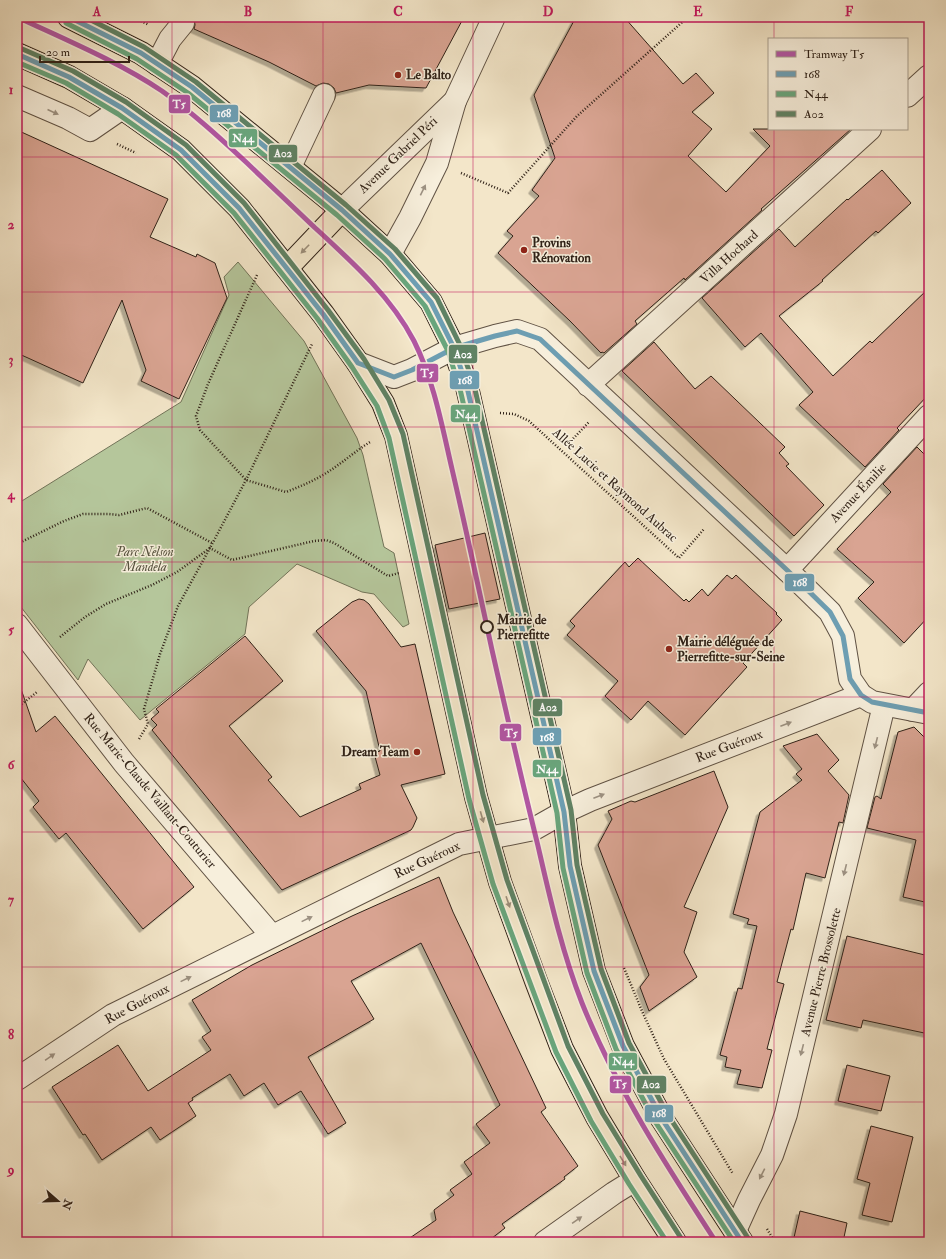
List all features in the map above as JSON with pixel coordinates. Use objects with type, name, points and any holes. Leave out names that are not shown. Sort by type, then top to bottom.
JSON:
[{"type":"main road","points":[[69,17],[141,53],[192,87],[342,210],[390,254],[431,302],[454,348],[468,387],[564,812],[570,866],[594,972],[623,1046],[662,1119],[739,1237]]},
{"type":"main road","points":[[17,54],[69,77],[122,108],[181,150],[238,208],[287,268],[323,314],[358,363],[383,403],[396,436],[476,797],[500,882],[562,1049],[597,1118],[675,1242]]},
{"type":"main road","points":[[287,268],[342,210]]},
{"type":"street","name":"Avenue Gabriel Péri","points":[[390,254],[410,218],[437,162],[455,101],[494,17]]},
{"type":"street","points":[[157,64],[170,39],[183,23]]},
{"type":"street","points":[[908,95],[929,76]]},
{"type":"street","points":[[290,167],[324,95]]},
{"type":"street","points":[[17,96],[68,118],[90,130],[122,108]]},
{"type":"street","name":"Avenue Gabriel Péri","points":[[342,210],[455,101]]},
{"type":"street","name":"Villa Hochard","points":[[588,385],[869,130]]},
{"type":"street","points":[[358,363],[394,376],[412,370],[454,348],[495,336],[517,331],[540,339],[830,612],[843,636],[850,679],[861,695],[872,702],[921,711],[929,693]]},
{"type":"street","name":"Avenue Émilie","points":[[787,570],[929,416]]},
{"type":"street","name":"Rue Marie-Claude Vaillant-Couturier","points":[[17,624],[124,764],[272,936]]},
{"type":"street","name":"Rue Guéroux","points":[[17,1079],[113,1015],[459,844],[534,829],[564,812],[590,800],[861,695]]},
{"type":"street","name":"Avenue Pierre Brossolette","points":[[739,1237],[749,1200],[772,1155],[786,1114],[884,705]]},
{"type":"street","points":[[545,1242],[614,1193],[635,1180]]},
{"type":"path","points":[[437,162],[508,194],[577,116],[688,17]]},
{"type":"path","points":[[258,273],[208,384],[196,416],[200,430],[246,480],[286,492],[323,475],[371,442]]},
{"type":"path","points":[[124,764],[148,724],[144,710],[160,654],[178,606],[246,480],[312,343]]},
{"type":"path","name":"Allée Lucie et Raymond Aubrac","points":[[500,413],[514,414],[529,421],[679,558],[704,529]]},
{"type":"path","points":[[569,443],[588,423]]},
{"type":"path","points":[[17,544],[83,514],[119,515],[147,508],[212,544]]},
{"type":"path","points":[[210,548],[232,560],[314,541],[326,540],[334,543],[388,576],[402,573]]},
{"type":"path","points":[[40,654],[85,618],[106,604],[152,585],[177,572],[210,548]]},
{"type":"path","points":[[621,962],[664,1059],[775,1242]]},
{"type":"green space","name":"Parc Nelson Mandela","points":[[238,262],[304,341],[357,438],[363,455],[384,547],[394,553],[409,624],[403,627],[374,594],[362,592],[297,564],[249,607],[245,634],[140,720],[88,659],[78,680],[17,602],[17,504],[181,402],[229,295],[224,277]]},
{"type":"building","points":[[194,17],[464,17],[426,88],[369,85],[336,93],[334,88],[329,84],[323,83],[316,86],[269,62],[194,29]]},
{"type":"building","points":[[576,17],[624,17],[683,84],[696,73],[714,93],[692,112],[712,129],[688,156],[726,192],[770,146],[753,129],[850,130],[761,209],[762,210],[685,280],[684,278],[635,321],[637,324],[604,353],[601,353],[570,321],[498,253],[513,236],[507,231],[539,196],[532,190],[555,158],[534,95]]},
{"type":"building","points":[[17,130],[168,199],[150,237],[196,257],[197,254],[215,263],[227,298],[179,399],[141,381],[146,370],[122,300],[83,383],[17,353]]},
{"type":"building","points":[[882,170],[911,203],[878,233],[876,231],[822,280],[823,281],[779,316],[833,376],[870,341],[872,343],[929,288],[929,394],[897,428],[899,430],[865,467],[799,405],[813,392],[761,333],[745,347],[702,298],[779,229],[795,247],[847,199],[848,200]]},
{"type":"building","points":[[654,342],[695,389],[711,376],[785,447],[779,453],[789,464],[786,466],[824,505],[794,536],[622,371]]},
{"type":"building","points":[[917,447],[929,459],[929,616],[904,643],[858,598],[874,582],[837,549],[891,492],[883,484]]},
{"type":"building","points":[[485,533],[500,599],[449,609],[435,545]]},
{"type":"building","name":"Mairie déléguée de Pierrefitte-sur-Seine","points":[[638,558],[684,601],[686,599],[689,602],[702,589],[708,596],[727,575],[732,579],[736,575],[777,613],[776,614],[782,620],[743,663],[747,667],[685,735],[648,701],[631,720],[605,696],[618,681],[567,635],[575,626],[570,621],[625,562],[629,567]]},
{"type":"building","points":[[359,599],[364,600],[369,604],[401,647],[415,644],[445,774],[401,785],[417,818],[411,830],[282,890],[152,730],[157,725],[151,719],[159,712],[156,709],[245,636],[283,681],[229,726],[272,777],[268,780],[300,817],[361,789],[359,784],[380,775],[374,753],[380,751],[366,691],[316,631],[352,602]]},
{"type":"building","points":[[17,689],[21,689],[36,732],[55,716],[194,887],[143,929],[66,833],[59,839],[33,807],[39,801],[17,773]]},
{"type":"building","points":[[914,727],[929,742],[929,903],[903,897],[916,840],[867,828],[875,797],[877,796],[881,799],[898,732]]},
{"type":"building","points":[[817,734],[839,760],[828,771],[849,795],[843,823],[839,822],[825,878],[806,873],[793,930],[791,929],[777,982],[784,984],[767,1049],[772,1050],[762,1088],[737,1084],[741,1070],[725,1067],[727,1057],[720,1055],[738,988],[742,989],[757,926],[747,924],[749,919],[733,914],[760,812],[802,780],[796,774],[802,769],[783,746]]},
{"type":"building","points":[[714,771],[728,807],[684,907],[697,912],[684,952],[697,977],[649,1011],[640,987],[649,975],[598,845],[612,819],[608,811],[631,801],[635,802]]},
{"type":"building","points":[[439,877],[453,912],[546,1108],[541,1112],[578,1166],[564,1177],[565,1179],[502,1224],[505,1228],[487,1242],[404,1242],[436,1220],[434,1210],[454,1195],[450,1190],[472,1174],[464,1162],[490,1143],[476,1124],[500,1105],[421,943],[351,981],[374,1019],[308,1057],[346,1123],[328,1134],[301,1091],[278,1105],[264,1083],[244,1096],[230,1074],[192,1098],[193,1100],[188,1103],[196,1116],[160,1140],[151,1127],[102,1160],[85,1134],[83,1135],[52,1087],[118,1045],[148,1091],[211,1050],[202,1037],[211,1031],[192,1000],[252,965],[352,916]]},
{"type":"building","points":[[847,936],[929,956],[929,1034],[863,1020],[861,1028],[826,1020]]},
{"type":"building","points":[[847,1065],[890,1076],[881,1111],[838,1101]]},
{"type":"building","points":[[871,1126],[913,1137],[892,1222],[862,1215],[870,1183],[857,1179]]},
{"type":"building","points":[[800,1211],[847,1223],[843,1242],[793,1242]]},
{"type":"tram line","name":"T5","points":[[17,17],[91,51],[145,80],[173,99],[247,163],[341,251],[381,293],[393,308],[414,341],[427,372],[441,420],[526,797],[568,964],[595,1035],[626,1096],[643,1126],[716,1242]]},
{"type":"transit line","name":"168","points":[[69,17],[141,53],[192,87],[342,210],[390,254],[431,302],[454,348],[467,387],[564,812],[570,866],[594,971],[623,1046],[662,1119],[742,1242]]},
{"type":"transit line","name":"A02","points":[[85,17],[144,47],[196,82],[346,205],[395,249],[437,298],[460,345],[474,385],[571,810],[577,865],[601,969],[629,1043],[668,1115],[748,1238]]},
{"type":"transit line","name":"N44","points":[[66,23],[137,59],[188,93],[337,215],[385,259],[425,306],[448,351],[460,389],[557,813],[563,868],[587,973],[616,1049],[656,1123],[734,1242]]},
{"type":"transit line","name":"A02","points":[[20,48],[73,71],[126,102],[186,145],[244,203],[328,310],[364,359],[389,400],[403,434],[483,795],[507,880],[568,1046],[603,1114],[681,1238]]},
{"type":"transit line","name":"168","points":[[17,54],[69,77],[122,108],[181,150],[239,208],[323,314],[358,363],[394,377],[412,370],[454,348],[495,336],[517,331],[540,339],[830,612],[843,636],[850,679],[861,695],[872,702],[929,713]]},
{"type":"transit line","name":"N44","points":[[17,62],[66,83],[118,114],[176,155],[234,213],[317,318],[352,367],[377,406],[389,438],[469,799],[493,884],[556,1052],[591,1121],[629,1184],[667,1242]]},
{"type":"place","name":"Le Balto","points":[[398,75]]},
{"type":"place","name":"Provins Rénovation","points":[[524,250]]},
{"type":"place","name":"Mairie de Pierrefitte","points":[[487,627]]},
{"type":"place","name":"Mairie déléguée de Pierrefitte-sur-Seine","points":[[669,649]]},
{"type":"place","name":"Dream Team","points":[[417,752]]}]
